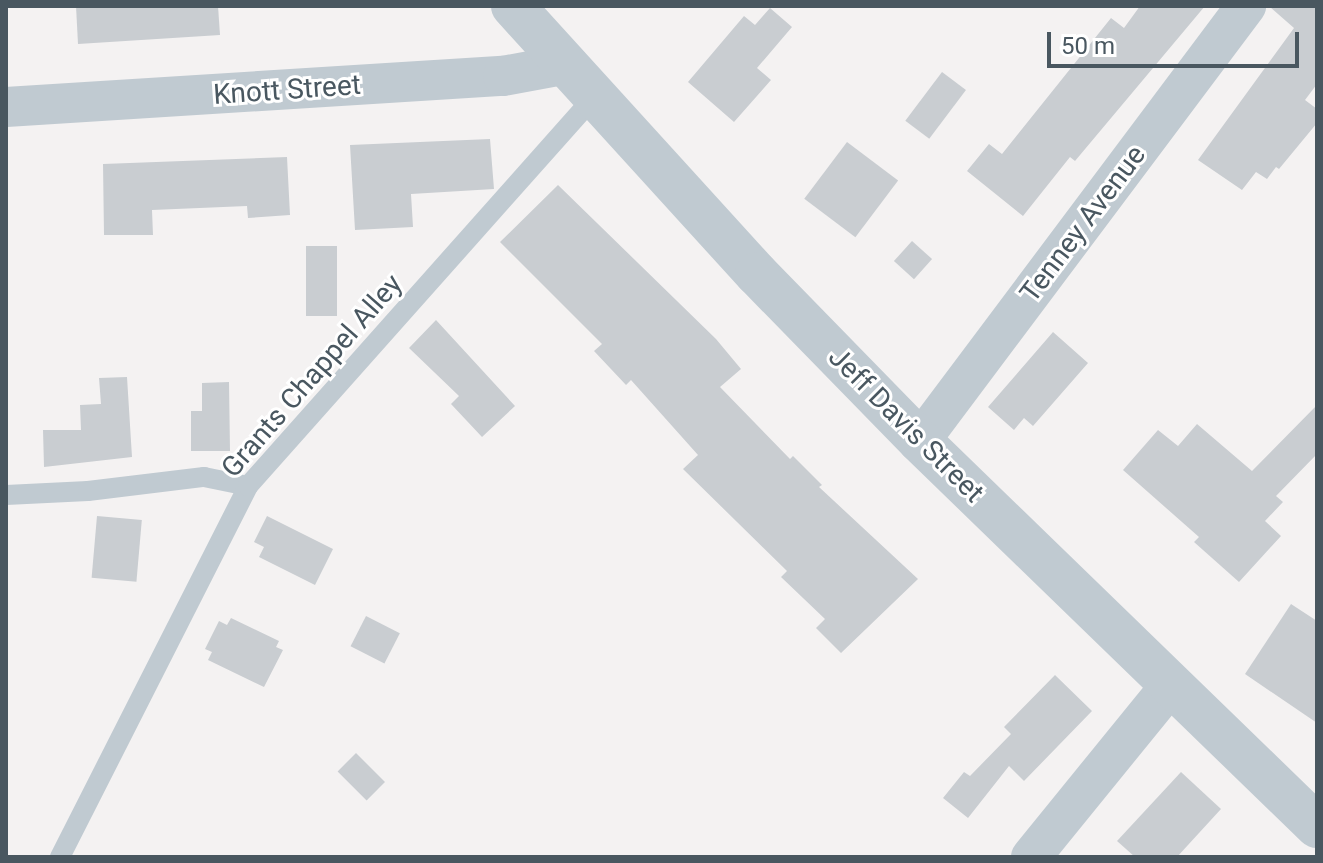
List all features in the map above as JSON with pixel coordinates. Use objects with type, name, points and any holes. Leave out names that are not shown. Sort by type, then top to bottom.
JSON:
[{"type":"street","name":"Jeff Davis Street","points":[[513,6],[757,274],[920,441],[1317,826]]},
{"type":"street","name":"Tenney Avenue","points":[[920,441],[1246,6]]},
{"type":"street","name":"Knott Street","points":[[6,107],[503,76],[581,80]]},
{"type":"street","points":[[1031,857],[1170,686]]},
{"type":"lane","name":"Grants Chappel Alley","points":[[60,857],[248,486],[581,80]]},
{"type":"lane","points":[[6,495],[88,491],[204,477],[248,486]]},
{"type":"building","points":[[76,6],[218,6],[220,35],[78,44]]},
{"type":"building","points":[[1140,6],[1205,6],[1075,161],[1070,157],[1023,216],[967,171],[989,144],[1002,154],[1111,18],[1124,28]]},
{"type":"building","points":[[1269,6],[1317,6],[1317,84],[1305,100],[1317,109],[1317,123],[1279,169],[1276,167],[1267,179],[1256,172],[1242,190],[1198,160],[1294,28]]},
{"type":"building","points":[[770,8],[792,27],[757,68],[771,80],[734,122],[688,82],[744,16],[755,25]]},
{"type":"building","points":[[942,72],[966,90],[929,139],[905,121]]},
{"type":"building","points":[[490,139],[494,189],[411,194],[413,227],[355,230],[350,145]]},
{"type":"building","points":[[847,142],[898,181],[855,237],[804,199]]},
{"type":"building","points":[[287,157],[290,215],[248,218],[247,206],[152,210],[153,235],[104,235],[103,164]]},
{"type":"building","points":[[558,185],[716,339],[741,369],[720,387],[790,459],[793,456],[822,485],[819,487],[918,579],[841,653],[816,628],[825,619],[781,577],[787,571],[683,469],[698,455],[631,380],[626,385],[594,351],[602,344],[500,242]]},
{"type":"building","points":[[912,241],[932,259],[914,279],[894,261]]},
{"type":"building","points":[[306,246],[337,246],[337,316],[306,316]]},
{"type":"building","points":[[436,320],[515,406],[482,437],[451,404],[459,396],[409,348]]},
{"type":"building","points":[[1053,332],[1088,363],[1033,426],[1024,418],[1014,430],[988,407]]},
{"type":"building","points":[[127,377],[132,457],[44,467],[43,430],[81,430],[80,405],[101,404],[99,378]]},
{"type":"building","points":[[229,382],[230,451],[191,451],[191,411],[202,411],[202,383]]},
{"type":"building","points":[[1317,405],[1317,454],[1276,496],[1283,502],[1265,521],[1281,536],[1239,582],[1194,542],[1199,537],[1123,470],[1158,430],[1178,446],[1197,424],[1252,471]]},
{"type":"building","points":[[97,516],[142,520],[136,582],[92,578]]},
{"type":"building","points":[[267,516],[333,549],[315,585],[259,557],[264,547],[254,542]]},
{"type":"building","points":[[1291,604],[1317,621],[1317,723],[1245,674]]},
{"type":"building","points":[[366,616],[400,633],[384,664],[351,646]]},
{"type":"building","points":[[231,618],[279,641],[276,647],[283,650],[264,687],[208,660],[212,652],[205,649],[219,621],[227,625]]},
{"type":"building","points":[[1055,675],[1092,711],[1024,781],[1009,766],[968,818],[943,798],[964,772],[970,776],[1011,734],[1004,727]]},
{"type":"building","points":[[356,753],[385,782],[367,800],[338,771]]},
{"type":"building","points":[[1181,772],[1221,809],[1177,857],[1135,857],[1117,841]]}]
